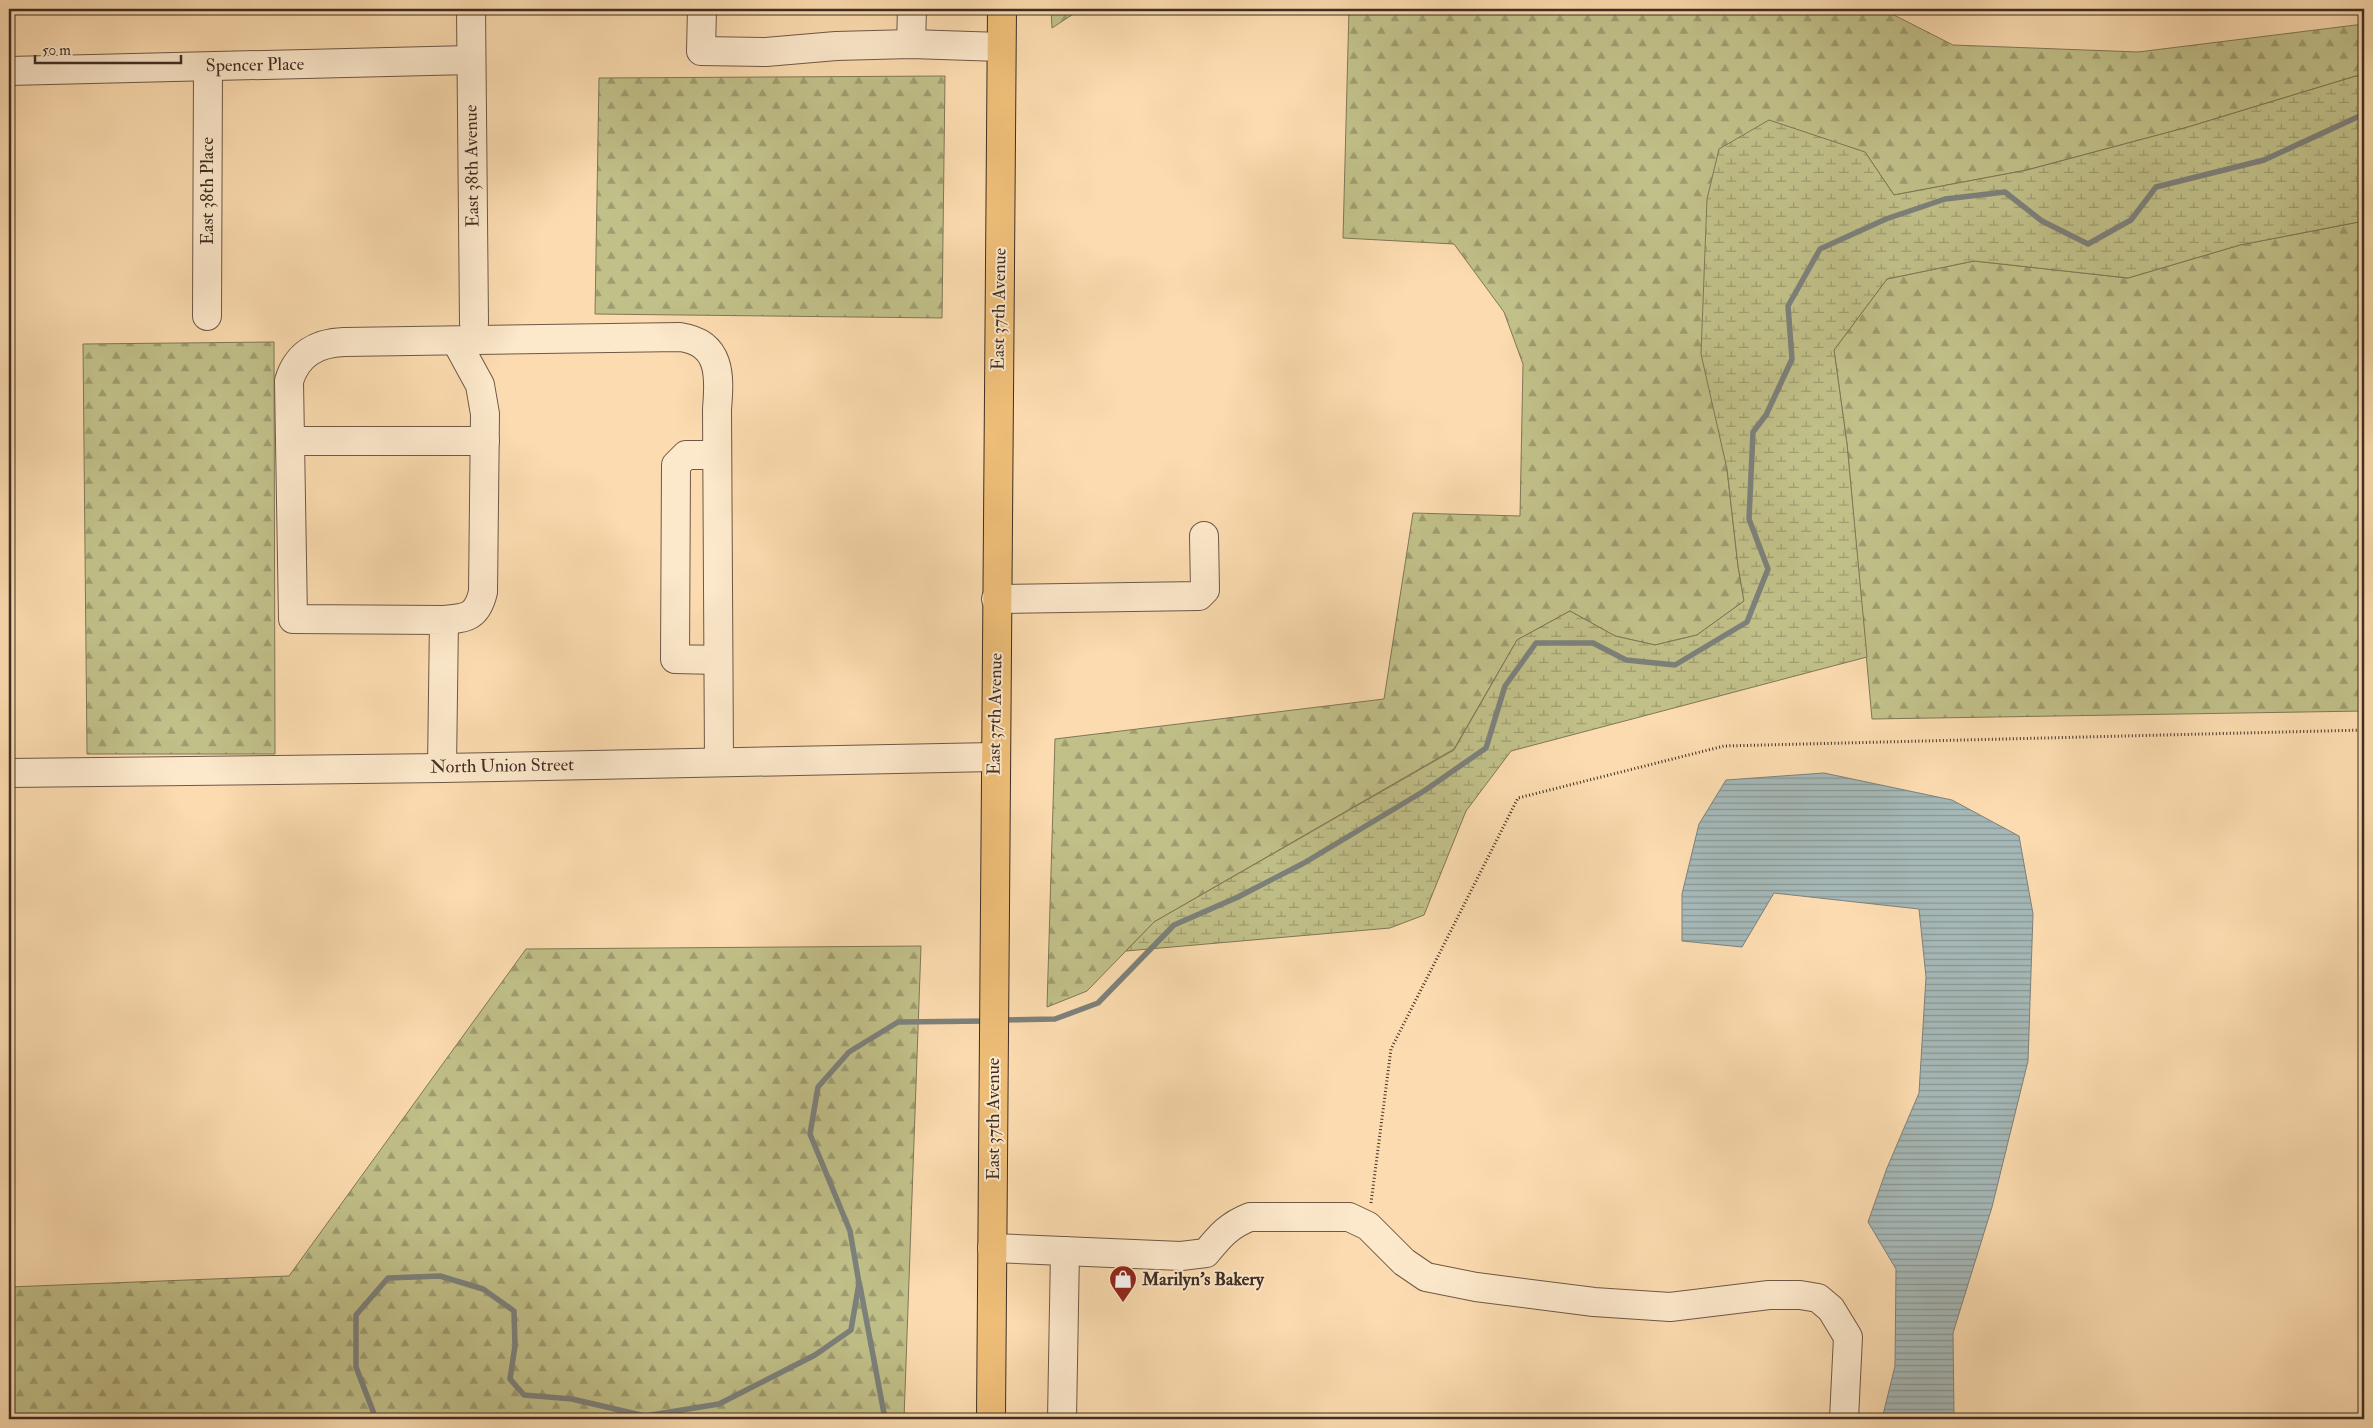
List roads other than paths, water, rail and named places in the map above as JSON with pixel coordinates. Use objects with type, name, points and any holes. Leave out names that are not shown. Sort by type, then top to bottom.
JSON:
[{"type":"main road","name":"East 37th Avenue","points":[[991,1419],[994,756],[1002,9]]},
{"type":"street","name":"East 38th Avenue","points":[[465,332],[471,9]]},
{"type":"street","points":[[702,9],[701,51],[766,52],[836,46],[911,44],[1001,47]]},
{"type":"street","points":[[911,44],[912,9]]},
{"type":"street","name":"Spencer Place","points":[[9,71],[470,60]]},
{"type":"street","name":"East 38th Place","points":[[207,316],[208,67]]},
{"type":"street","points":[[465,332],[480,385],[484,414],[483,592],[481,603],[473,614],[463,618],[444,620],[293,619],[289,381],[296,363],[311,350],[330,343],[465,332],[680,337],[694,339],[707,346],[716,364],[719,384],[717,455],[719,762]]},
{"type":"street","points":[[290,442],[484,441]]},
{"type":"street","points":[[717,455],[686,455],[676,465],[675,659],[718,660]]},
{"type":"street","points":[[996,599],[1199,596],[1205,590],[1204,536]]},
{"type":"street","points":[[442,768],[444,620]]},
{"type":"street","name":"North Union Street","points":[[9,773],[442,768],[994,756]]},
{"type":"street","points":[[992,1248],[1181,1256],[1206,1253],[1224,1231],[1234,1223],[1250,1218],[1349,1217],[1368,1226],[1404,1262],[1426,1277],[1476,1287],[1594,1302],[1670,1307],[1769,1295],[1800,1294],[1818,1298],[1830,1309],[1848,1337],[1844,1419]]},
{"type":"street","points":[[1062,1419],[1065,1251]]},
{"type":"waterway","points":[[1002,1020],[1055,1019],[1098,1003],[1174,925],[1238,897],[1304,863],[1424,791],[1486,748],[1505,686],[1536,643],[1593,643],[1626,660],[1675,665],[1747,622],[1768,569],[1749,519],[1753,432],[1766,415],[1792,359],[1788,306],[1820,249],[1886,219],[1945,199],[2005,192],[2042,221],[2088,244],[2131,220],[2156,187],[2264,160],[2364,114]]},
{"type":"waterway","points":[[376,1419],[356,1367],[356,1315],[388,1278],[440,1276],[483,1289],[514,1311],[515,1346],[510,1379],[524,1395],[572,1399],[645,1416],[719,1404],[815,1355],[851,1330],[859,1283],[850,1231],[810,1134],[818,1087],[849,1052],[898,1022],[987,1021]]},
{"type":"waterway","points":[[860,1286],[885,1419]]},
{"type":"place","name":"Marilyn's Bakery","points":[[1123,1303]]}]
